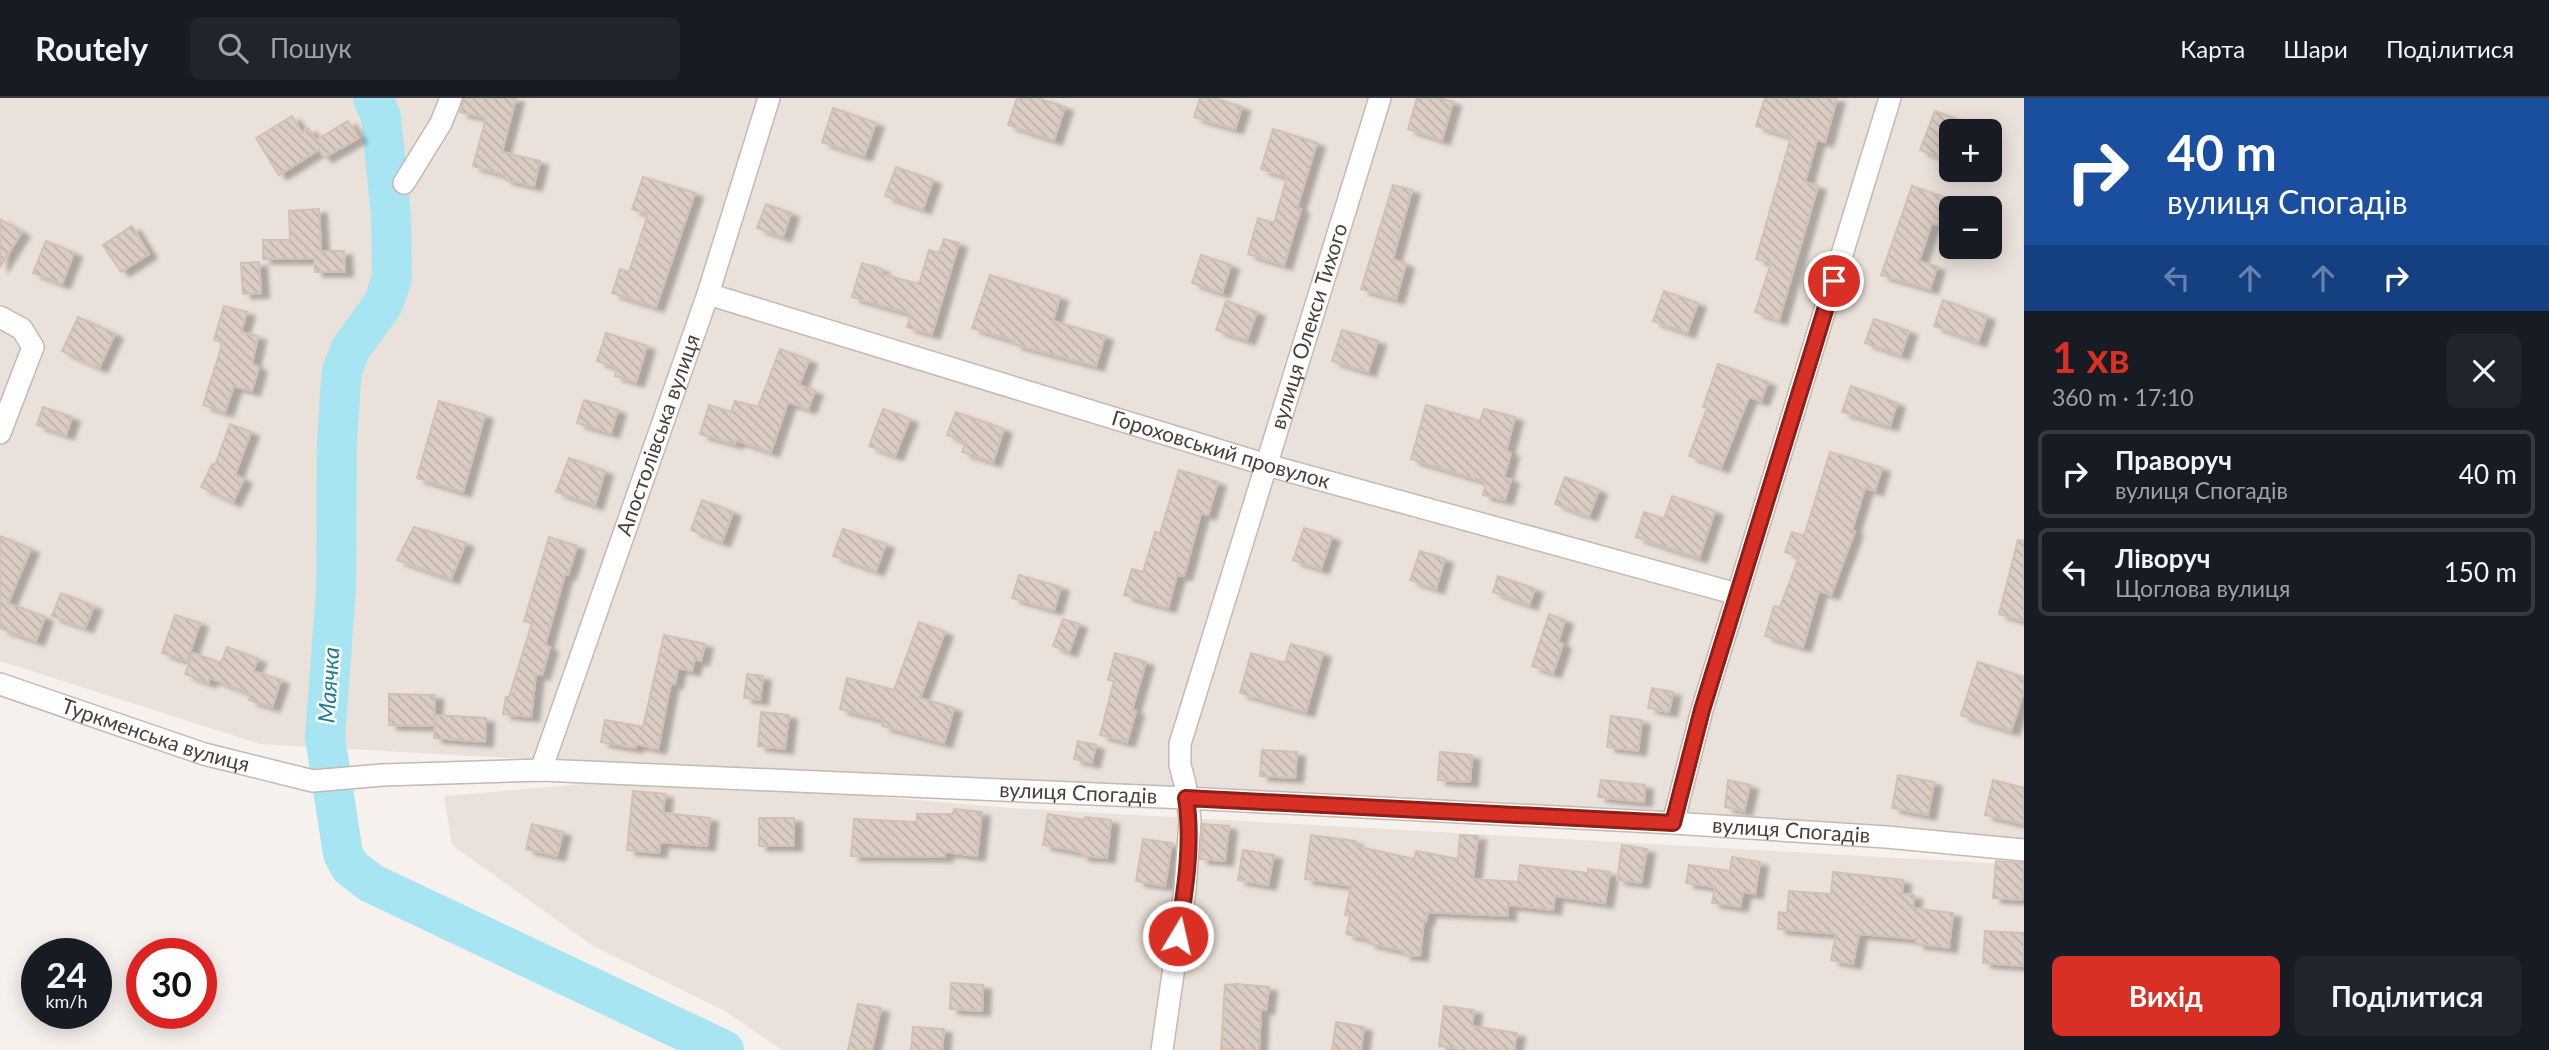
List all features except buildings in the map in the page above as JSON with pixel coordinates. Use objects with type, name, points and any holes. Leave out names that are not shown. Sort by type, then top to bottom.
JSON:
[{"type":"street","points":[[404,183],[441,123],[451,98]]},
{"type":"street","name":"Апостолівська вулиця","points":[[541,770],[708,294],[769,98]]},
{"type":"street","name":"вулиця Олекси Тихого","points":[[1162,1050],[1185,890],[1190,820],[1180,765],[1180,744],[1380,98]]},
{"type":"street","points":[[1673,823],[1702,710],[1890,98]]},
{"type":"street","name":"Гороховський провулок","points":[[708,294],[1267,465],[1737,594]]},
{"type":"street","points":[[0,317],[22,329],[33,347],[0,433]]},
{"type":"street","name":"Туркменська вулиця","points":[[0,684],[204,754],[313,781],[345,780]]},
{"type":"street","name":"вулиця Спогадів","points":[[345,780],[425,773],[541,770],[1186,798],[1673,823],[1886,837],[2024,850]]},
{"type":"shaded area","points":[[0,98],[2024,98],[2024,842],[260,744],[0,661]]},
{"type":"shaded area","points":[[656,778],[1011,808],[2024,865],[2024,1050],[782,1050],[725,1011],[593,946],[452,845],[444,796]]},
{"type":"waterway","name":"Маячка","points":[[373,98],[381,117],[391,215],[392,278],[383,304],[351,348],[342,371],[337,442],[336,590],[325,737],[343,854],[350,867],[371,883],[724,1050]]},
{"type":"route","points":[[1178,936],[1185,890],[1190,820],[1186,798],[1673,823],[1702,710],[1834,281]]}]
